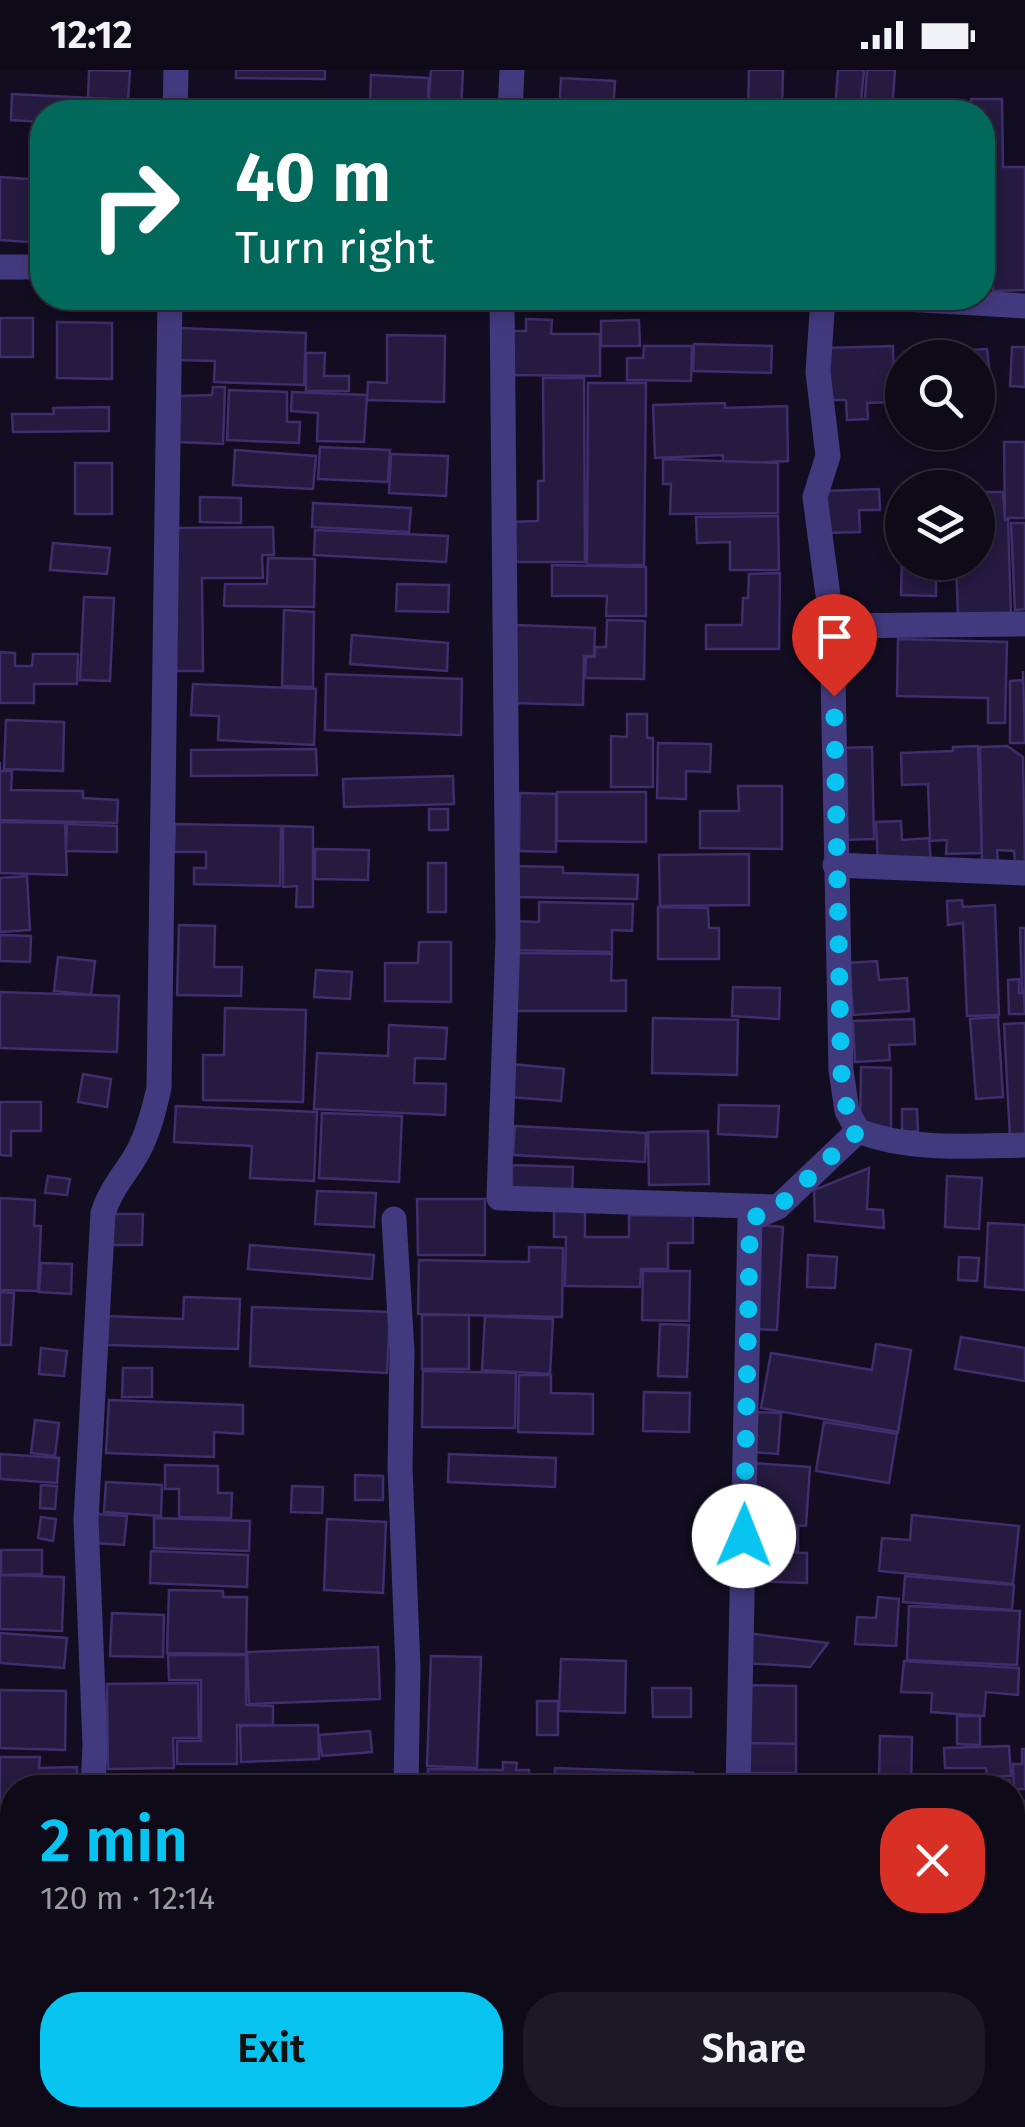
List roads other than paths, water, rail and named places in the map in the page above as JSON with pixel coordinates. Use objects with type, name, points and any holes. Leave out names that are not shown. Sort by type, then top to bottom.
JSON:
[{"type":"street","points":[[175,100],[176,70]]},
{"type":"street","points":[[511,100],[512,70]]},
{"type":"street","points":[[0,267],[30,268]]},
{"type":"street","points":[[995,304],[1025,306]]},
{"type":"street","points":[[94,1775],[86,1520],[103,1214],[112,1187],[148,1131],[160,1088],[170,310]]},
{"type":"street","points":[[502,310],[508,938],[498,1198],[778,1207]]},
{"type":"street","points":[[822,310],[818,372],[828,456],[815,496],[832,626],[841,1070],[847,1111],[858,1131],[888,1142],[1025,1145]]},
{"type":"street","points":[[832,626],[1025,624]]},
{"type":"street","points":[[835,865],[1025,873]]},
{"type":"street","points":[[738,1775],[750,1219],[778,1207],[858,1131]]},
{"type":"street","points":[[394,1219],[402,1350],[400,1467],[408,1668],[406,1775]]}]
